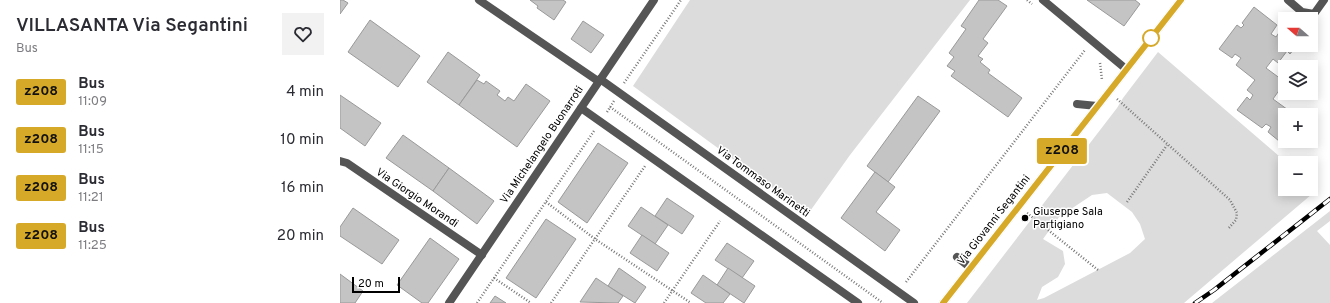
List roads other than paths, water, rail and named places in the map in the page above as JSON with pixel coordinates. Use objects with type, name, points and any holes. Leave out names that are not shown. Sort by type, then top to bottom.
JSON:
[{"type":"street","name":"Via Tommaso Marinetti","points":[[479,0],[619,92],[914,303]]},
{"type":"street","name":"Via Michelangelo Buonarroti","points":[[449,303],[654,0]]},
{"type":"street","points":[[1043,0],[1126,69]]},
{"type":"street","name":"Via Giovanni Segantini","points":[[943,303],[1181,0]]},
{"type":"street","points":[[1288,0],[1302,12],[1314,14],[1324,0]]},
{"type":"street","points":[[1077,104],[1097,106]]},
{"type":"street","points":[[581,108],[858,303]]},
{"type":"street","name":"Via Giorgio Morandi","points":[[340,161],[347,163],[482,255]]},
{"type":"street","points":[[956,257],[971,268]]},
{"type":"railway","points":[[1195,303],[1214,290],[1330,199]]},
{"type":"place","name":"Giuseppe Sala Partigiano","points":[[1025,218]]}]
